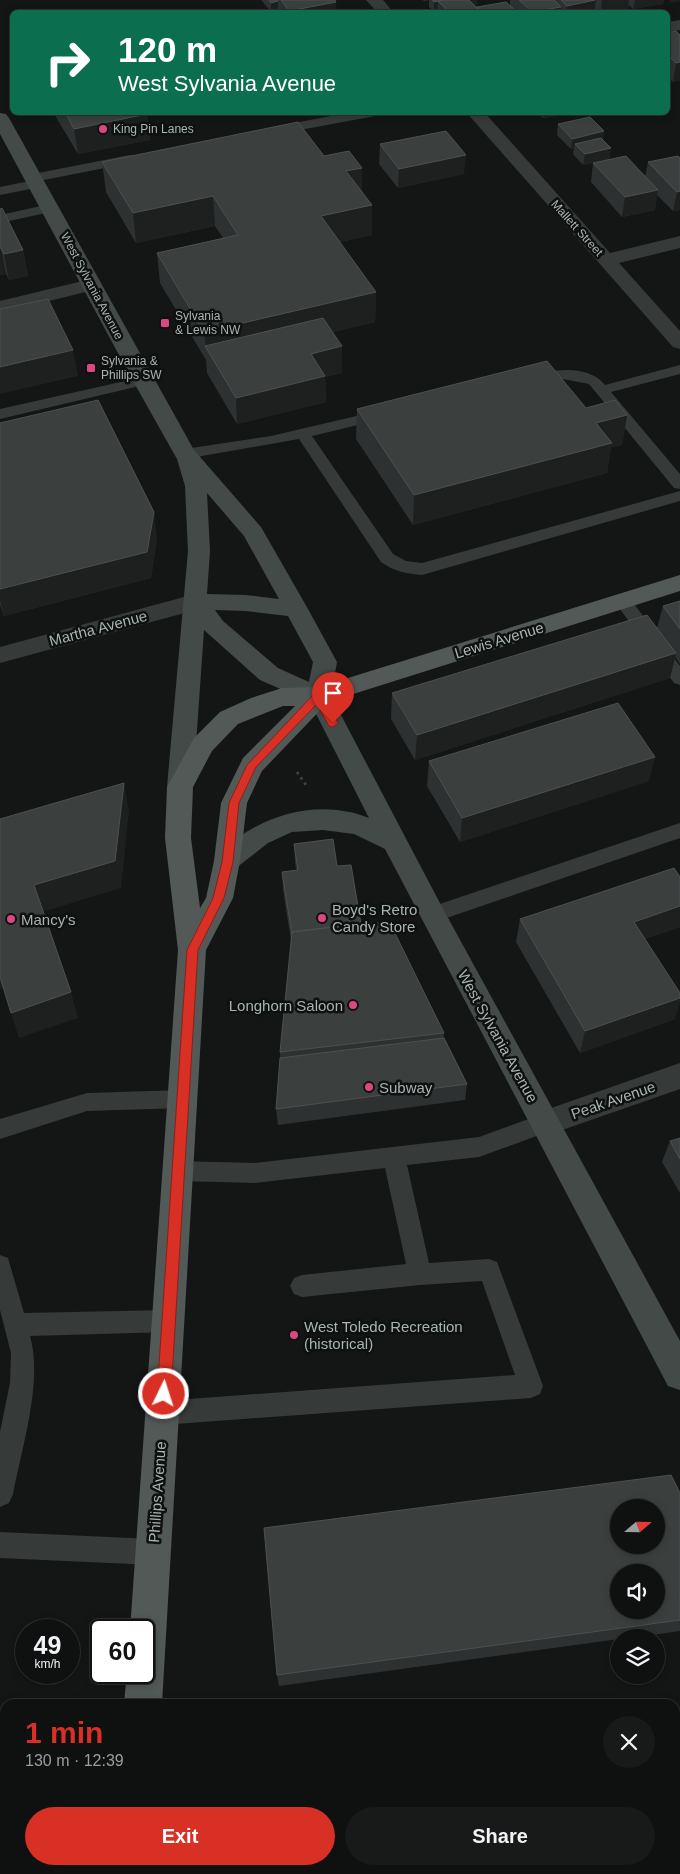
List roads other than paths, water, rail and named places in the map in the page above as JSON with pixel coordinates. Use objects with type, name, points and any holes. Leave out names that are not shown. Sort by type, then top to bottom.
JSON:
[{"type":"main road","name":"West Sylvania Avenue","points":[[0,118],[143,381],[185,454],[253,532],[325,662],[319,696],[432,915],[680,1374]]},
{"type":"main road","name":"West Sylvania Avenue","points":[[180,787],[198,551],[196,494],[185,454]]},
{"type":"main road","name":"Lewis Avenue","points":[[319,696],[680,583]]},
{"type":"main road","points":[[195,602],[246,603],[296,609]]},
{"type":"main road","points":[[195,602],[215,627],[269,674],[319,696]]},
{"type":"main road","name":"Phillips Avenue","points":[[143,1699],[192,950],[178,838],[180,787],[204,745],[229,718],[260,704],[282,697],[319,696]]},
{"type":"main road","name":"Phillips Avenue","points":[[192,950],[219,898],[227,862],[234,803],[252,765],[319,696]]},
{"type":"main road","points":[[227,862],[259,836],[288,822],[323,820],[358,824],[393,841]]},
{"type":"street","points":[[374,0],[383,10]]},
{"type":"street","name":"Mallett Street","points":[[477,115],[680,343]]},
{"type":"street","points":[[606,260],[680,242]]},
{"type":"street","points":[[0,307],[91,285]]},
{"type":"street","name":"Martha Avenue","points":[[0,655],[195,602]]},
{"type":"street","name":"Peak Avenue","points":[[545,1123],[680,1076]]},
{"type":"lane","points":[[258,134],[359,115]]},
{"type":"lane","points":[[0,191],[35,181],[145,156]]},
{"type":"lane","points":[[0,219],[50,208]]},
{"type":"lane","points":[[602,390],[680,369]]},
{"type":"lane","points":[[516,383],[564,373],[580,375],[594,381],[680,484]]},
{"type":"lane","points":[[0,414],[143,381]]},
{"type":"lane","points":[[185,454],[271,441],[400,411]]},
{"type":"lane","points":[[303,434],[387,558],[397,566],[407,568],[422,569],[680,496]]},
{"type":"lane","points":[[623,601],[680,679]]},
{"type":"lane","points":[[432,915],[680,830]]},
{"type":"lane","points":[[0,1129],[87,1102],[183,1099]]},
{"type":"lane","points":[[178,1171],[255,1173],[478,1147],[545,1123]]},
{"type":"lane","points":[[394,1157],[420,1274]]},
{"type":"lane","points":[[0,1266],[23,1353],[22,1383],[0,1494]]},
{"type":"lane","points":[[162,1413],[531,1386],[489,1270],[420,1274],[302,1286]]},
{"type":"lane","points":[[16,1325],[169,1321]]},
{"type":"lane","points":[[0,1545],[154,1552]]},
{"type":"place","name":"King Pin Lanes","points":[[103,129]]},
{"type":"place","name":"Sylvania & Lewis NW","points":[[165,323]]},
{"type":"place","name":"Sylvania & Phillips SW","points":[[91,368]]},
{"type":"place","name":"Boyd's Retro Candy Store","points":[[322,918]]},
{"type":"place","name":"Mancy's","points":[[11,919]]},
{"type":"place","name":"Longhorn Saloon","points":[[353,1005]]},
{"type":"place","name":"Subway","points":[[369,1087]]},
{"type":"place","name":"West Toledo Recreation (historical)","points":[[294,1335]]}]
